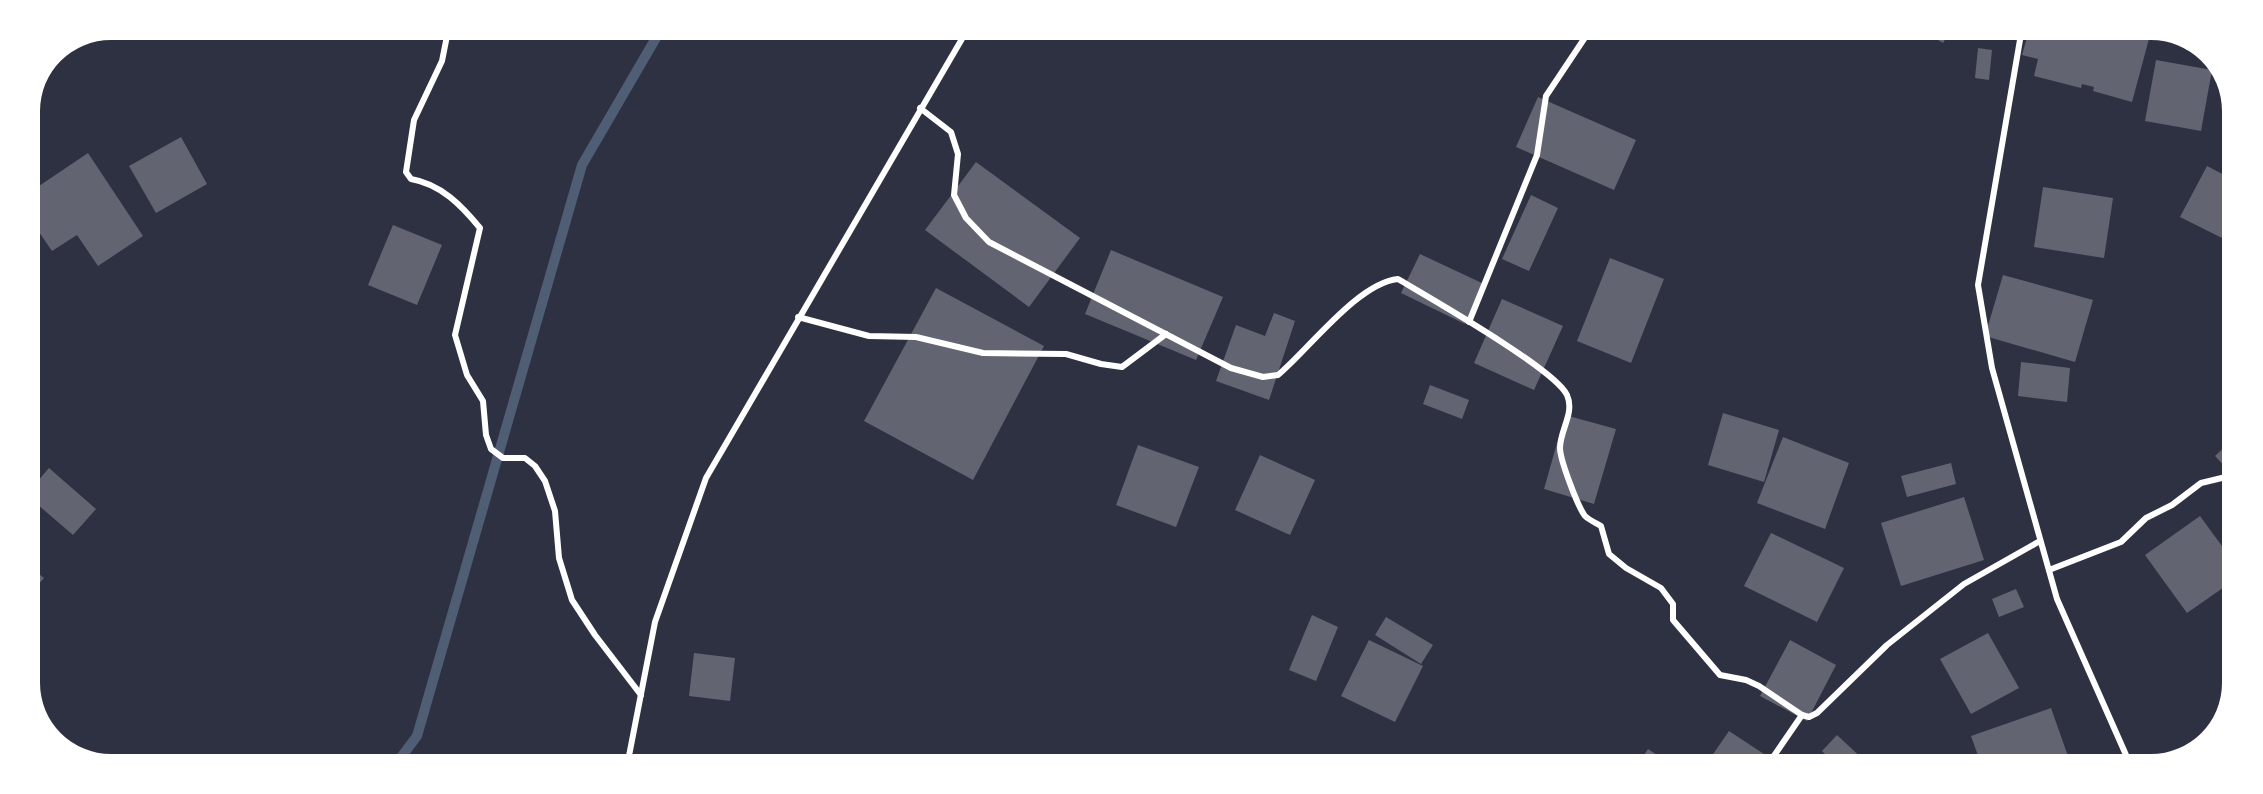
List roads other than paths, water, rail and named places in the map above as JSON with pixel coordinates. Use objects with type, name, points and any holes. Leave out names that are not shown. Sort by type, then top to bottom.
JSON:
[{"type":"street","points":[[446,40],[442,61],[414,120],[406,172],[411,179],[429,182],[464,208],[480,228],[455,335],[467,375],[483,400],[486,435],[490,449],[503,458],[525,458],[536,466],[545,481],[555,511],[559,558],[572,600],[595,635],[641,695]]},
{"type":"street","points":[[629,754],[655,622],[706,478],[961,40]]},
{"type":"street","points":[[1469,322],[1537,155],[1546,96],[1583,40]]},
{"type":"street","points":[[2020,40],[1978,285],[1992,368],[2056,599],[2126,754]]},
{"type":"street","points":[[920,108],[951,132],[958,154],[954,195],[966,218],[989,242],[1231,368],[1263,377],[1278,375],[1361,295],[1384,280],[1398,279],[1517,353],[1558,384],[1567,395],[1570,411],[1562,437],[1561,453],[1578,504],[1587,518],[1600,526],[1609,555],[1661,588],[1673,604],[1673,620],[1720,675],[1746,680],[1759,686],[1802,715],[1809,717],[1817,713],[1887,645],[1964,584],[2040,541]]},
{"type":"street","points":[[798,317],[869,336],[916,337],[983,353],[1066,354],[1101,364],[1122,367],[1166,334]]},
{"type":"street","points":[[2049,570],[2121,542],[2146,518],[2172,505],[2201,483],[2222,478]]},
{"type":"street","points":[[1774,754],[1802,715]]},
{"type":"waterway","points":[[404,754],[417,736],[582,165],[655,40]]}]
